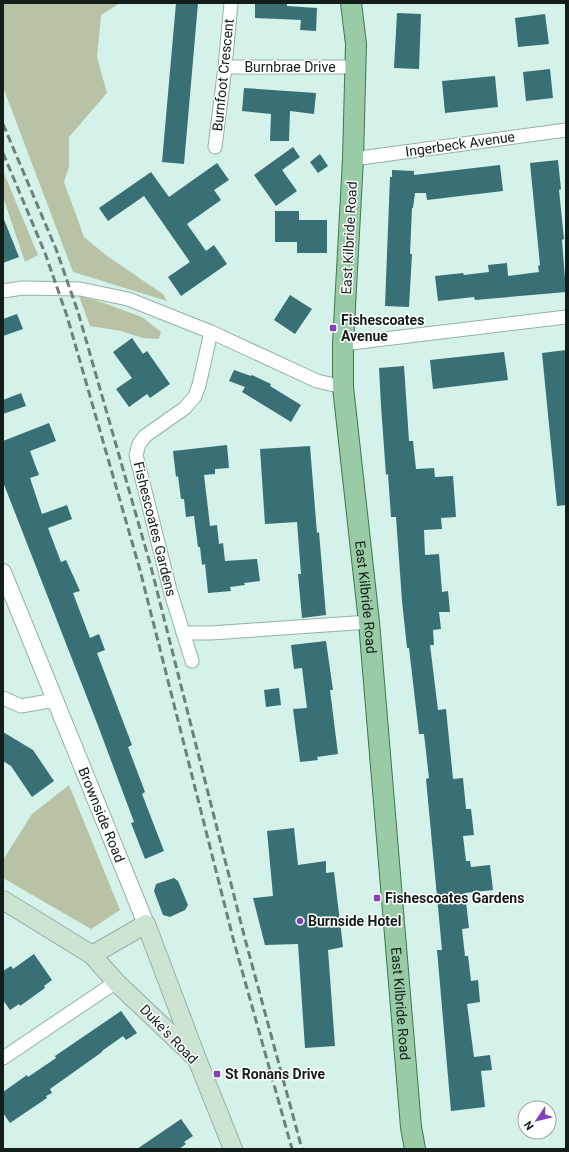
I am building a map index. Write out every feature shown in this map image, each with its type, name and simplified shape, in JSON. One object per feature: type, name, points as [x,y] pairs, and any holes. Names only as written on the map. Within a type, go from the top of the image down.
[{"type":"main road","name":"East Kilbride Road","points":[[351,3],[356,44]]},
{"type":"main road","name":"East Kilbride Road","points":[[364,3],[356,44],[353,158],[343,387],[369,622],[411,1127],[415,1149]]},
{"type":"main road","name":"Duke's Road","points":[[3,900],[92,954],[116,982],[197,1059],[230,1147]]},
{"type":"main road","points":[[92,954],[146,924]]},
{"type":"main road","name":"Brownside Road","points":[[146,924],[197,1059]]},
{"type":"street","name":"Burnfoot Crescent","points":[[215,147],[231,3]]},
{"type":"street","name":"Burnbrae Drive","points":[[225,67],[355,68]]},
{"type":"street","name":"Ingerbeck Avenue","points":[[353,158],[566,130]]},
{"type":"street","points":[[3,291],[22,288],[80,289],[128,299],[211,332],[317,381],[343,387]]},
{"type":"street","points":[[344,344],[566,317]]},
{"type":"street","name":"Fishescoates Gardens","points":[[192,661],[170,590],[136,455],[139,444],[145,436],[185,408],[195,396],[199,385],[211,332]]},
{"type":"street","name":"Brownside Road","points":[[3,572],[146,924]]},
{"type":"street","points":[[184,633],[211,633],[369,622]]},
{"type":"street","points":[[3,698],[21,706],[55,700]]},
{"type":"street","points":[[3,1058],[116,982]]},
{"type":"green space","points":[[3,3],[120,3],[101,15],[97,57],[107,93],[69,137],[69,167],[64,182],[84,237],[107,256],[163,294],[167,301],[73,272],[3,87]]},
{"type":"green space","points":[[3,171],[38,255],[25,262],[3,197]]},
{"type":"green space","points":[[79,296],[104,303],[142,317],[161,332],[159,339],[143,338],[121,331],[90,326]]},
{"type":"green space","points":[[69,785],[120,910],[91,929],[3,878],[3,860],[32,814]]},
{"type":"building","points":[[176,3],[198,3],[184,164],[162,162]]},
{"type":"building","points":[[255,3],[287,3],[287,6],[317,8],[316,31],[300,30],[301,20],[255,18]]},
{"type":"building","points":[[397,13],[421,14],[419,69],[394,68]]},
{"type":"building","points":[[545,14],[549,44],[518,47],[515,18]]},
{"type":"building","points":[[550,69],[553,98],[526,101],[523,72]]},
{"type":"building","points":[[495,76],[498,107],[445,113],[442,81]]},
{"type":"building","points":[[244,88],[316,93],[314,114],[290,111],[289,141],[270,141],[271,114],[242,111]]},
{"type":"building","points":[[293,147],[300,157],[282,170],[297,191],[276,206],[254,175]]},
{"type":"building","points":[[320,154],[328,166],[318,173],[310,162]]},
{"type":"building","points":[[558,160],[561,189],[559,190],[564,239],[562,240],[566,292],[475,300],[474,297],[438,301],[435,276],[489,272],[488,265],[507,263],[508,276],[539,272],[538,266],[540,265],[530,163]]},
{"type":"building","points":[[217,163],[229,180],[214,190],[221,200],[187,224],[206,251],[214,245],[227,264],[181,296],[168,277],[190,262],[144,196],[108,221],[99,208],[151,172],[169,197]]},
{"type":"building","points":[[500,165],[503,191],[427,200],[426,193],[415,193],[412,208],[410,254],[412,254],[409,307],[385,306],[390,177],[392,177],[392,170],[414,171],[414,175]]},
{"type":"building","points":[[275,211],[299,211],[299,220],[327,220],[327,253],[297,253],[297,242],[275,242]]},
{"type":"building","points":[[3,217],[19,257],[3,263]]},
{"type":"building","points":[[290,295],[312,309],[295,334],[274,320]]},
{"type":"building","points":[[17,314],[23,329],[3,336],[3,319]]},
{"type":"building","points":[[132,338],[143,354],[147,351],[170,384],[150,398],[147,394],[129,407],[116,389],[132,378],[113,352]]},
{"type":"building","points":[[566,350],[566,505],[557,506],[542,353]]},
{"type":"building","points":[[504,352],[508,380],[433,389],[430,360]]},
{"type":"building","points":[[404,366],[409,441],[413,441],[416,469],[434,468],[435,477],[453,476],[456,517],[441,518],[442,529],[424,530],[425,555],[439,554],[442,592],[448,591],[450,612],[439,612],[441,629],[433,630],[434,645],[430,645],[438,710],[446,709],[453,779],[463,778],[466,809],[471,809],[474,835],[463,836],[466,861],[470,861],[471,867],[490,865],[493,890],[465,893],[469,928],[462,929],[465,956],[468,956],[471,981],[478,980],[480,1002],[467,1004],[474,1057],[490,1055],[492,1070],[481,1071],[485,1107],[451,1111],[437,950],[442,950],[426,779],[429,778],[424,734],[419,734],[409,648],[407,648],[396,517],[391,517],[388,474],[386,475],[381,406],[379,368]]},
{"type":"building","points":[[234,370],[251,376],[252,375],[271,384],[270,386],[301,405],[291,422],[242,392],[245,387],[229,381]]},
{"type":"building","points":[[21,393],[26,406],[3,414],[3,400]]},
{"type":"building","points":[[49,423],[56,441],[30,451],[39,475],[30,478],[42,514],[67,505],[72,519],[48,528],[61,562],[66,560],[80,591],[73,593],[90,638],[99,634],[105,650],[97,653],[132,745],[128,747],[145,792],[142,794],[164,851],[145,859],[131,823],[134,822],[97,723],[3,482],[3,441]]},
{"type":"building","points":[[227,445],[229,468],[215,469],[215,474],[204,475],[210,526],[217,525],[219,544],[223,543],[225,561],[257,559],[260,581],[230,587],[231,591],[208,593],[205,564],[202,565],[194,516],[186,517],[184,499],[181,499],[178,476],[176,477],[173,451]]},
{"type":"building","points":[[310,446],[317,533],[319,532],[326,615],[302,618],[298,574],[301,574],[297,522],[265,524],[260,449]]},
{"type":"building","points":[[326,641],[333,690],[330,690],[338,754],[317,757],[318,760],[300,762],[293,709],[307,708],[302,668],[294,669],[291,645]]},
{"type":"building","points":[[279,688],[281,705],[266,707],[264,690]]},
{"type":"building","points":[[3,732],[33,750],[54,781],[32,797],[11,766],[3,761]]},
{"type":"building","name":"Burnside Hotel","points":[[294,828],[298,865],[326,861],[326,873],[334,872],[343,947],[328,950],[335,1046],[305,1048],[298,944],[265,945],[253,898],[273,896],[267,831]]},
{"type":"building","points":[[174,878],[178,881],[188,905],[185,910],[170,917],[163,915],[154,891],[156,884]]},
{"type":"building","points":[[34,954],[52,980],[44,986],[45,988],[20,1006],[19,1004],[10,1010],[3,1000],[3,971],[11,966],[13,969]]},
{"type":"building","points":[[121,1011],[137,1033],[126,1040],[123,1036],[50,1089],[52,1093],[46,1096],[47,1098],[10,1123],[3,1113],[3,1092],[27,1075],[28,1077],[56,1058],[55,1056]]},
{"type":"building","points":[[181,1119],[193,1136],[184,1142],[186,1144],[179,1149],[137,1149]]},
{"type":"railway","points":[[3,124],[56,249],[78,312],[151,567],[245,939],[302,1149]]},
{"type":"railway","points":[[3,153],[45,253],[67,316],[140,570],[234,942],[292,1149]]},
{"type":"place","name":"Fishescoates Avenue","points":[[333,328]]},
{"type":"place","name":"Fishescoates Gardens","points":[[377,898]]},
{"type":"place","name":"Burnside Hotel","points":[[300,921]]},
{"type":"place","name":"St Ronans Drive","points":[[217,1074]]}]
